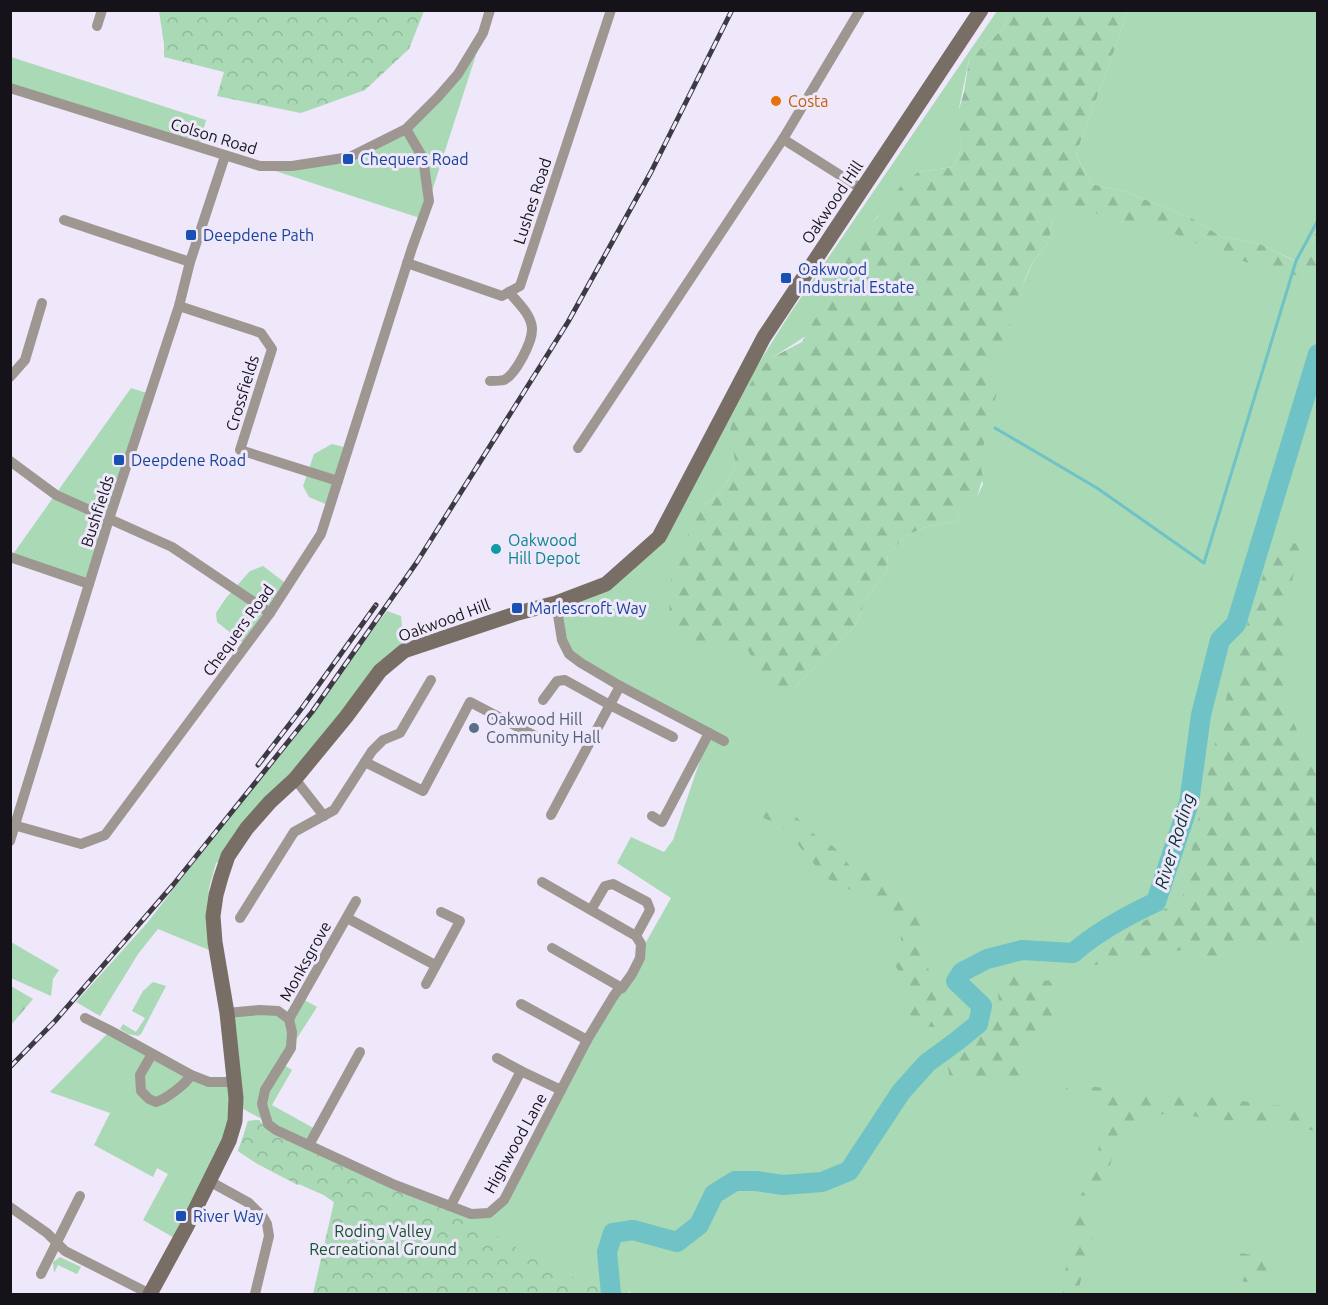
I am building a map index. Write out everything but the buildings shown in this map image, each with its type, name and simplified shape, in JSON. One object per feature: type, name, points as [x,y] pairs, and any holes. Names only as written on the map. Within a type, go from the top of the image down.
[{"type":"street","points":[[97,26],[102,10]]},
{"type":"street","name":"Colson Road","points":[[10,88],[260,166],[292,166],[350,157],[406,129],[438,97],[458,74],[483,33],[490,10]]},
{"type":"street","name":"Lushes Road","points":[[509,292],[520,286],[611,10]]},
{"type":"street","points":[[578,448],[783,139],[860,10]]},
{"type":"street","name":"Oakwood Hill","points":[[150,1294],[229,1141],[235,1121],[236,1098],[227,1013],[213,916],[220,876],[228,856],[247,828],[295,779],[346,717],[380,670],[404,651],[518,613],[556,603],[606,584],[659,537],[764,337],[981,10]]},
{"type":"street","name":"Chequers Road","points":[[13,825],[81,844],[105,835],[270,613],[321,534],[429,201],[423,158],[406,129]]},
{"type":"street","points":[[783,139],[862,189]]},
{"type":"street","name":"Bushfields","points":[[10,841],[13,825],[109,519],[225,156]]},
{"type":"street","points":[[64,220],[190,262]]},
{"type":"street","points":[[407,263],[502,297],[509,292],[527,315],[532,328],[520,364],[503,380],[490,381]]},
{"type":"street","points":[[10,377],[25,360],[42,303]]},
{"type":"street","name":"Crossfields","points":[[178,306],[261,333],[272,349],[240,450],[338,481]]},
{"type":"street","points":[[10,461],[56,495],[172,547],[270,613]]},
{"type":"street","points":[[10,557],[90,584]]},
{"type":"street","points":[[556,603],[562,640],[569,654],[620,686],[724,741]]},
{"type":"street","points":[[240,918],[294,832],[334,810],[372,750],[383,740],[400,733],[431,680]]},
{"type":"street","points":[[543,700],[557,681],[565,680],[674,737]]},
{"type":"street","points":[[551,815],[620,686]]},
{"type":"street","points":[[365,762],[423,791],[470,702],[542,739]]},
{"type":"street","points":[[652,816],[667,825],[709,733]]},
{"type":"street","points":[[295,779],[324,816]]},
{"type":"street","points":[[542,882],[636,936]]},
{"type":"street","name":"Highwood Lane","points":[[290,1019],[291,1048],[265,1090],[262,1104],[268,1124],[276,1130],[395,1185],[471,1214],[489,1213],[504,1200],[587,1040],[613,997],[632,974],[640,958],[641,944],[636,936],[650,910],[647,902],[613,884],[605,886],[591,910]]},
{"type":"street","name":"Monksgrove","points":[[290,1019],[356,901]]},
{"type":"street","points":[[426,984],[460,921],[441,912]]},
{"type":"street","name":"Monksgrove","points":[[347,918],[435,965]]},
{"type":"street","points":[[552,948],[622,988]]},
{"type":"street","points":[[521,1004],[587,1040]]},
{"type":"street","points":[[227,1013],[278,1011],[290,1019]]},
{"type":"street","points":[[85,1018],[191,1075],[209,1082],[226,1082],[234,1079]]},
{"type":"street","points":[[309,1145],[360,1052]]},
{"type":"street","points":[[152,1054],[140,1075],[141,1091],[149,1099],[156,1102],[162,1101],[185,1083],[191,1075]]},
{"type":"street","points":[[497,1058],[561,1090]]},
{"type":"street","points":[[451,1205],[521,1071]]},
{"type":"street","points":[[209,1181],[249,1203],[267,1224],[269,1236],[255,1294]]},
{"type":"street","points":[[41,1274],[80,1197]]},
{"type":"street","points":[[10,1208],[47,1233],[65,1251],[150,1294]]},
{"type":"green space","points":[[159,10],[424,11],[409,49],[365,90],[301,113],[217,96],[224,72],[164,57]]},
{"type":"green space","points":[[1008,10],[1127,11],[1076,154],[1091,184],[1123,191],[1190,217],[1220,236],[1260,244],[1295,261],[1312,243],[1317,227],[1318,260],[1316,266],[1299,276],[1254,265],[1178,235],[1088,211],[1064,210],[1052,220],[1049,242],[1034,260],[1027,274],[1009,319],[1012,338],[991,363],[997,392],[985,437],[980,464],[983,477],[977,497],[963,505],[957,521],[926,527],[907,535],[888,554],[886,573],[867,596],[856,625],[795,687],[771,694],[743,641],[680,640],[671,630],[668,590],[675,567],[686,538],[703,507],[721,491],[736,466],[730,431],[737,406],[760,368],[773,357],[802,342],[815,319],[833,295],[837,263],[853,240],[877,218],[900,187],[918,172],[953,167],[961,150],[958,113],[969,59],[1004,28]]},
{"type":"green space","points":[[997,11],[1008,11],[1004,28],[969,59],[959,108],[961,150],[953,167],[918,172],[842,256],[833,295],[806,336],[773,357],[736,466],[721,491],[703,507],[743,641],[795,687],[856,625],[867,596],[886,573],[888,554],[907,535],[926,527],[957,521],[963,504],[977,497],[983,484],[977,463],[989,359],[1034,260],[1049,242],[1052,220],[1064,209],[1098,208],[1179,235],[1316,266],[1317,260],[1317,1294],[631,1294],[629,1291],[629,1294],[569,1294],[334,1202],[256,1163],[238,1151],[248,1121],[259,1120],[263,1125],[464,1216],[494,1211],[671,898],[617,863],[631,837],[664,852],[673,840],[709,734],[569,654],[556,603],[606,584],[659,537],[713,436],[789,315]]},
{"type":"green space","points":[[1127,11],[1317,11],[1317,227],[1312,243],[1296,261],[1260,244],[1220,236],[1190,217],[1123,191],[1091,184],[1076,154]]},
{"type":"green space","points":[[483,33],[423,219],[260,166],[350,157],[406,129],[438,97]]},
{"type":"green space","points":[[11,57],[206,120],[199,148],[11,88]]},
{"type":"green space","points":[[131,388],[150,394],[89,584],[11,557]]},
{"type":"green space","points":[[332,444],[348,448],[330,506],[309,497],[303,486],[314,454]]},
{"type":"green space","points":[[1275,541],[1300,544],[1289,595],[1286,647],[1287,707],[1309,759],[1317,769],[1317,946],[1258,940],[1221,959],[1181,950],[1073,969],[1134,927],[1182,899],[1227,695],[1246,627]]},
{"type":"green space","points":[[263,566],[288,585],[246,645],[217,622],[216,613],[250,571]]},
{"type":"green space","points":[[387,611],[401,616],[404,651],[228,856],[216,863],[209,888],[206,914],[209,950],[158,929],[138,954],[100,1016],[76,1002],[148,922]]},
{"type":"green space","points":[[767,802],[790,811],[818,838],[834,847],[854,871],[877,874],[916,906],[927,930],[923,952],[932,980],[957,1008],[959,1027],[921,1026],[909,1014],[912,994],[895,965],[901,947],[901,926],[872,898],[826,878],[784,828],[762,817]]},
{"type":"green space","points":[[11,942],[59,970],[53,979],[51,996],[11,978]]},
{"type":"green space","points":[[990,971],[1039,981],[1056,980],[1057,1004],[1050,1025],[1022,1055],[1029,1077],[951,1083],[947,1063],[1000,1016],[997,980],[987,986]]},
{"type":"green space","points":[[153,982],[166,986],[141,1034],[138,1036],[128,1034],[120,1029],[123,1024],[136,1032],[145,1018],[132,1011],[143,991]]},
{"type":"green space","points":[[11,986],[33,999],[11,1025]]},
{"type":"green space","points":[[301,998],[317,1007],[281,1063],[292,1070],[272,1105],[317,1130],[309,1145],[236,1105],[227,1013],[260,1010],[289,1019]]},
{"type":"green space","points":[[109,1032],[149,1054],[138,1074],[149,1101],[189,1081],[233,1082],[234,1121],[178,1240],[143,1220],[168,1174],[157,1168],[153,1177],[94,1145],[110,1113],[50,1092]]},
{"type":"green space","points":[[152,1054],[191,1075],[156,1102],[140,1083]]},
{"type":"green space","points":[[1072,1082],[1141,1093],[1172,1091],[1293,1107],[1317,1114],[1317,1131],[1257,1121],[1217,1120],[1180,1114],[1163,1114],[1144,1118],[1120,1127],[1110,1166],[1090,1211],[1093,1237],[1079,1294],[1062,1294],[1065,1271],[1074,1247],[1072,1224],[1081,1215],[1081,1195],[1095,1169],[1106,1105],[1066,1089]]},
{"type":"green space","name":"Roding Valley Recreational Ground","points":[[259,1120],[263,1125],[464,1216],[522,1251],[568,1275],[607,1291],[607,1294],[313,1294],[334,1202],[256,1163],[238,1151],[248,1121]]},
{"type":"green space","points":[[1241,1253],[1262,1257],[1269,1271],[1258,1281],[1244,1282],[1234,1270],[1234,1260]]},
{"type":"green space","points":[[60,1257],[81,1267],[77,1274],[58,1265],[54,1273],[53,1262]]},
{"type":"waterway","points":[[995,428],[1097,488],[1204,563],[1296,261],[1318,220]]},
{"type":"waterway","name":"River Roding","points":[[611,1294],[607,1252],[613,1233],[633,1230],[677,1242],[699,1225],[714,1194],[735,1181],[783,1185],[822,1182],[849,1171],[901,1092],[927,1063],[978,1024],[982,1006],[956,981],[962,972],[987,959],[1022,950],[1073,953],[1113,924],[1156,902],[1189,803],[1201,715],[1220,640],[1236,624],[1318,354]]},
{"type":"railway","points":[[10,1067],[55,1021],[173,885],[312,712],[417,562],[568,322],[651,172],[732,10]]},
{"type":"railway","points":[[258,765],[376,605]]},
{"type":"place","name":"Costa","points":[[776,101]]},
{"type":"place","name":"Chequers Road","points":[[348,159]]},
{"type":"place","name":"Deepdene Path","points":[[191,235]]},
{"type":"place","name":"Oakwood Industrial Estate","points":[[786,278]]},
{"type":"place","name":"Deepdene Road","points":[[119,460]]},
{"type":"place","name":"Oakwood Hill Depot","points":[[496,549]]},
{"type":"place","name":"Marlescroft Way","points":[[517,608]]},
{"type":"place","name":"Oakwood Hill Community Hall","points":[[474,728]]},
{"type":"place","name":"River Way","points":[[181,1216]]}]
